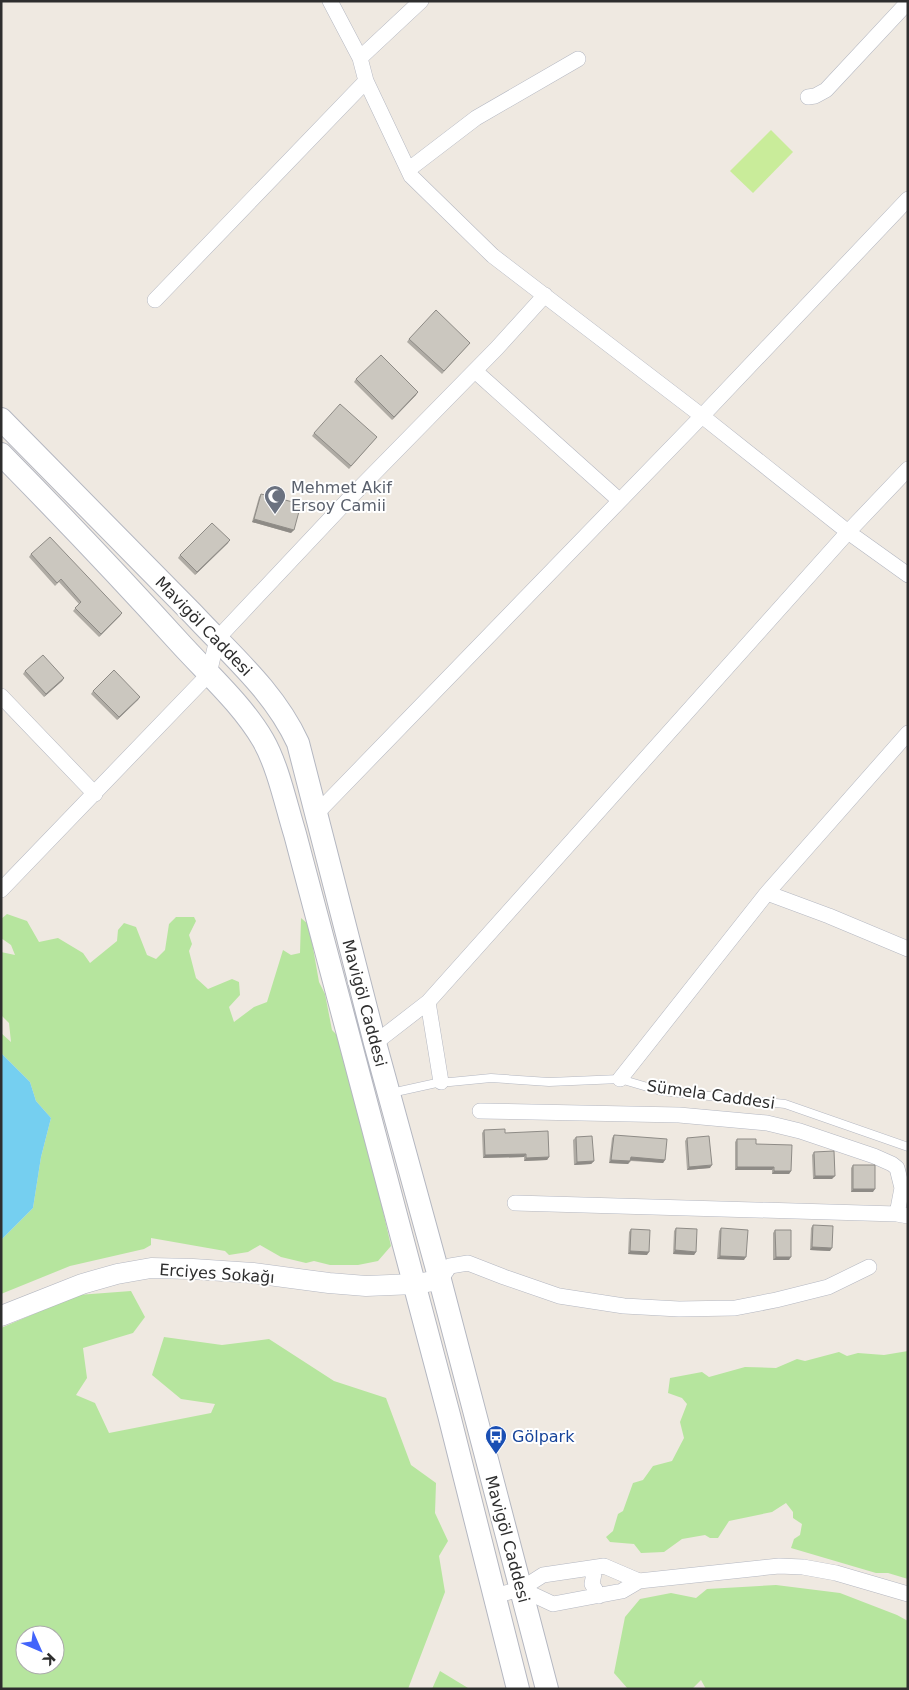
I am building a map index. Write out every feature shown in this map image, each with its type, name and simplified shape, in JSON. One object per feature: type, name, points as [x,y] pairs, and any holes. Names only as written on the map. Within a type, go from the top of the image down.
[{"type":"main road","name":"Mavigöl Caddesi","points":[[1,419],[237,659],[267,692],[288,722],[298,743],[375,1043],[440,1280],[547,1689]]},
{"type":"main road","name":"Mavigöl Caddesi","points":[[1,454],[91,546],[254,724],[274,764],[295,834],[415,1284],[518,1689]]},
{"type":"street","points":[[330,1],[360,58],[366,81],[411,176],[493,256],[702,416],[848,532],[908,575]]},
{"type":"street","points":[[360,58],[421,1]]},
{"type":"street","points":[[808,97],[815,96],[826,90],[908,2]]},
{"type":"street","points":[[408,170],[476,118],[578,59]]},
{"type":"street","points":[[155,300],[366,81]]},
{"type":"street","points":[[317,813],[702,416],[908,199]]},
{"type":"street","points":[[1,890],[209,674],[217,639],[545,296]]},
{"type":"street","points":[[475,371],[619,500]]},
{"type":"street","points":[[375,1043],[428,1002],[848,532],[908,469]]},
{"type":"street","points":[[1,696],[95,794]]},
{"type":"street","points":[[620,1080],[767,893],[908,733]]},
{"type":"street","points":[[767,893],[829,916],[908,949]]},
{"type":"street","points":[[428,1002],[442,1082]]},
{"type":"street","points":[[480,1111],[679,1114],[767,1123],[800,1131],[892,1164],[897,1168],[902,1188],[902,1215],[515,1203]]},
{"type":"street","points":[[440,1280],[450,1266],[468,1263],[559,1296],[624,1306],[680,1309],[735,1308],[828,1287],[869,1267]]},
{"type":"street","name":"Erciyes Sokağı","points":[[1,1316],[82,1284],[117,1274],[151,1268],[253,1273],[366,1286],[415,1284],[440,1280]]},
{"type":"street","points":[[494,1596],[521,1589],[543,1575],[604,1566],[639,1581]]},
{"type":"street","points":[[521,1589],[552,1604],[622,1591],[639,1581],[779,1566],[803,1567],[836,1573],[908,1594]]},
{"type":"street","points":[[595,1568],[592,1584],[600,1596]]},
{"type":"lane","name":"Sümela Caddesi","points":[[389,1094],[442,1082],[491,1078],[549,1082],[620,1080],[662,1091],[785,1104],[908,1147]]},
{"type":"green space","points":[[771,130],[793,152],[753,193],[730,171]]},
{"type":"green space","points":[[7,914],[27,921],[39,942],[58,938],[83,953],[90,963],[117,941],[118,930],[124,923],[136,927],[147,955],[156,959],[165,950],[169,924],[176,917],[194,917],[196,921],[189,935],[192,944],[189,951],[196,978],[208,989],[232,979],[239,982],[240,995],[229,1007],[234,1022],[254,1007],[267,1002],[283,950],[291,955],[300,953],[301,918],[309,925],[319,982],[325,994],[332,1030],[338,1036],[385,1196],[383,1211],[391,1246],[378,1261],[358,1265],[330,1265],[314,1261],[306,1263],[281,1257],[260,1245],[248,1252],[229,1255],[225,1251],[151,1238],[151,1245],[144,1249],[70,1266],[1,1294],[1,1240],[33,1208],[41,1157],[51,1118],[36,1101],[30,1082],[1,1053],[1,1033],[11,1042],[9,1023],[1,1015],[1,952],[15,955],[11,945],[1,938],[1,919]]},
{"type":"green space","points":[[131,1291],[145,1317],[133,1333],[83,1348],[87,1378],[76,1395],[95,1403],[109,1433],[211,1413],[215,1404],[181,1399],[152,1375],[164,1337],[222,1345],[269,1339],[334,1381],[386,1398],[411,1465],[436,1483],[435,1513],[448,1541],[439,1556],[445,1592],[408,1689],[1,1689],[1,1328],[78,1295]]},
{"type":"green space","points":[[908,1351],[908,1579],[888,1573],[876,1573],[791,1548],[794,1539],[800,1535],[802,1524],[793,1518],[793,1512],[786,1503],[772,1512],[729,1521],[718,1538],[710,1538],[705,1535],[682,1539],[664,1552],[641,1553],[634,1544],[610,1542],[606,1537],[613,1531],[618,1514],[623,1511],[633,1483],[643,1480],[653,1466],[672,1461],[684,1438],[680,1422],[687,1404],[682,1398],[668,1393],[670,1378],[702,1372],[709,1377],[745,1367],[776,1368],[797,1359],[805,1361],[839,1352],[847,1356],[858,1353],[884,1355]]},
{"type":"green space","points":[[776,1585],[840,1593],[908,1621],[908,1689],[706,1689],[701,1680],[692,1689],[628,1689],[614,1673],[625,1617],[640,1599],[671,1593],[696,1598],[707,1589]]},
{"type":"green space","points":[[440,1671],[468,1688],[468,1689],[432,1689]]},
{"type":"water","points":[[1,1053],[30,1082],[36,1101],[51,1118],[41,1157],[33,1208],[1,1240]]},
{"type":"building","points":[[436,310],[470,343],[444,371],[409,339]]},
{"type":"building","points":[[381,355],[418,392],[394,417],[356,379]]},
{"type":"building","points":[[340,404],[377,437],[351,466],[314,433]]},
{"type":"building","name":"Mehmet Akif Ersoy Camii","points":[[261,494],[301,504],[294,530],[254,519]]},
{"type":"building","points":[[212,523],[230,540],[197,572],[180,555]]},
{"type":"building","points":[[50,537],[122,613],[101,634],[75,608],[81,602],[61,579],[57,583],[31,554]]},
{"type":"building","points":[[43,655],[64,678],[46,694],[25,671]]},
{"type":"building","points":[[114,670],[140,697],[119,717],[93,691]]},
{"type":"building","points":[[505,1129],[505,1133],[548,1131],[549,1157],[526,1158],[526,1154],[485,1155],[484,1130]]},
{"type":"building","points":[[614,1135],[667,1139],[665,1160],[631,1157],[630,1161],[611,1160]]},
{"type":"building","points":[[592,1136],[594,1161],[577,1162],[576,1137]]},
{"type":"building","points":[[709,1136],[712,1165],[689,1167],[687,1138]]},
{"type":"building","points":[[737,1139],[756,1139],[756,1144],[792,1145],[791,1171],[774,1171],[774,1167],[737,1167]]},
{"type":"building","points":[[834,1151],[835,1176],[815,1176],[814,1152]]},
{"type":"building","points":[[853,1165],[875,1165],[875,1189],[853,1189]]},
{"type":"building","points":[[813,1225],[833,1226],[832,1248],[812,1247]]},
{"type":"building","points":[[676,1228],[697,1229],[696,1252],[675,1250]]},
{"type":"building","points":[[721,1228],[748,1230],[746,1257],[720,1256]]},
{"type":"building","points":[[631,1229],[650,1230],[649,1252],[630,1251]]},
{"type":"building","points":[[775,1230],[791,1230],[791,1257],[776,1257]]},
{"type":"place","name":"Mehmet Akif Ersoy Camii","points":[[275,515]]},
{"type":"place","name":"Gölpark","points":[[496,1455]]}]
